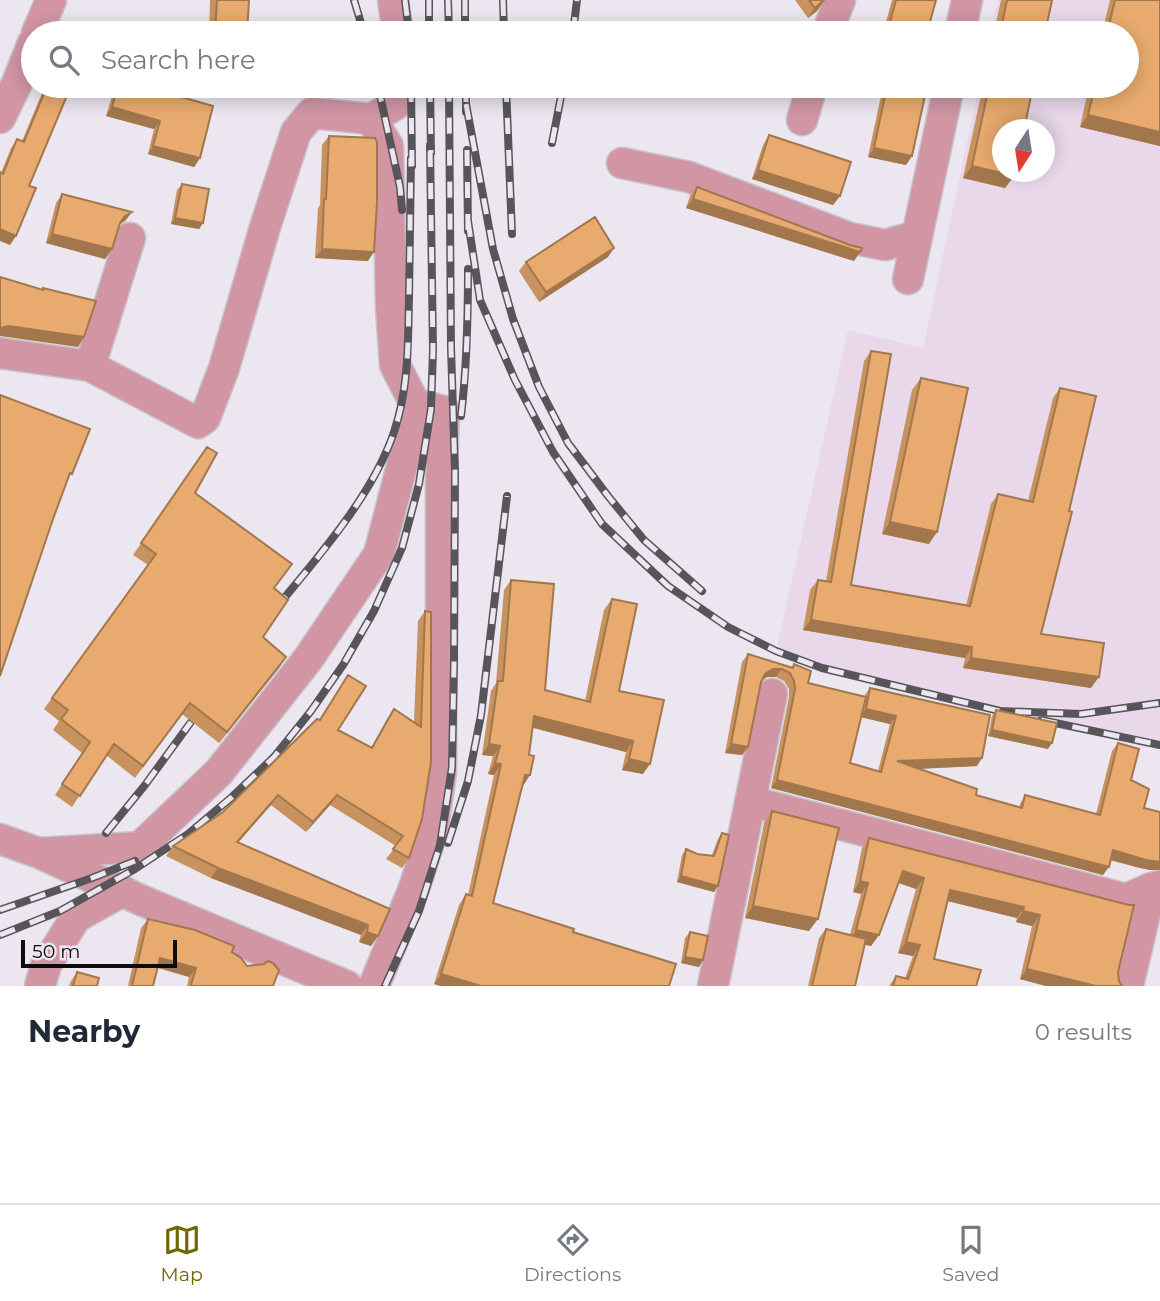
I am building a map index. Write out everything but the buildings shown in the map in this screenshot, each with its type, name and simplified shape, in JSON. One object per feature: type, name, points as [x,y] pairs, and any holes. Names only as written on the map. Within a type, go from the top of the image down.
[{"type":"street","points":[[42,21],[51,0]]},
{"type":"street","points":[[394,0],[397,21]]},
{"type":"street","points":[[832,21],[840,0]]},
{"type":"street","points":[[963,21],[967,0]]},
{"type":"street","points":[[0,118],[9,81],[21,62]]},
{"type":"street","points":[[0,353],[90,366],[198,423],[205,418],[224,368],[296,132],[312,113],[371,119],[395,105],[395,98]]},
{"type":"street","points":[[802,120],[808,98]]},
{"type":"street","points":[[908,279],[946,98]]},
{"type":"street","points":[[40,853],[140,848],[219,772],[308,659],[379,554],[410,435],[415,404],[395,365],[391,307],[388,146],[371,119]]},
{"type":"street","points":[[622,163],[689,177],[850,238],[885,245],[917,236]]},
{"type":"street","points":[[90,366],[130,238]]},
{"type":"street","points":[[373,986],[414,888],[432,833],[441,774],[441,486],[444,411],[415,404]]},
{"type":"street","points":[[713,986],[772,694]]},
{"type":"street","points":[[750,801],[1126,899],[1156,887]]},
{"type":"street","points":[[0,839],[40,853],[347,986]]},
{"type":"street","points":[[1128,986],[1156,887]]},
{"type":"street","points":[[40,986],[46,965],[76,917],[123,891]]},
{"type":"shaded area","points":[[998,0],[1160,0],[1160,746],[822,669],[776,651],[848,330],[923,348],[976,98],[1139,98],[1139,21],[994,21]]},
{"type":"railway","points":[[354,0],[360,21]]},
{"type":"railway","points":[[405,0],[408,21]]},
{"type":"railway","points":[[429,0],[429,21]]},
{"type":"railway","points":[[448,0],[449,21]]},
{"type":"railway","points":[[465,0],[465,21]]},
{"type":"railway","points":[[503,0],[504,21]]},
{"type":"railway","points":[[574,21],[577,0]]},
{"type":"railway","points":[[381,98],[400,187],[402,210]]},
{"type":"railway","points":[[411,98],[412,166]]},
{"type":"railway","points":[[430,98],[431,153]]},
{"type":"railway","points":[[385,986],[419,911],[440,845],[452,767],[455,472],[449,98]]},
{"type":"railway","points":[[466,98],[466,112]]},
{"type":"railway","points":[[506,98],[512,234]]},
{"type":"railway","points":[[552,143],[561,98]]},
{"type":"railway","points":[[466,104],[493,249],[513,319],[539,387],[568,443],[608,496],[644,540],[702,591]]},
{"type":"railway","points":[[0,935],[60,911],[135,869],[188,834],[232,797],[274,757],[311,711],[343,665],[374,611],[402,548],[419,484],[431,409],[433,350],[430,145]]},
{"type":"railway","points":[[467,150],[468,231]]},
{"type":"railway","points":[[276,608],[359,502],[385,456],[394,432],[403,398],[407,365],[411,158]]},
{"type":"railway","points":[[468,221],[480,300],[515,380],[553,452],[602,524],[668,586],[728,627],[776,651],[822,668],[1000,711],[1081,714],[1160,703]]},
{"type":"railway","points":[[461,416],[467,343],[468,269]]},
{"type":"railway","points":[[448,843],[468,781],[481,715],[507,496]]},
{"type":"railway","points":[[1041,720],[1160,745]]},
{"type":"railway","points":[[106,833],[191,722]]},
{"type":"railway","points":[[0,910],[135,861]]}]
